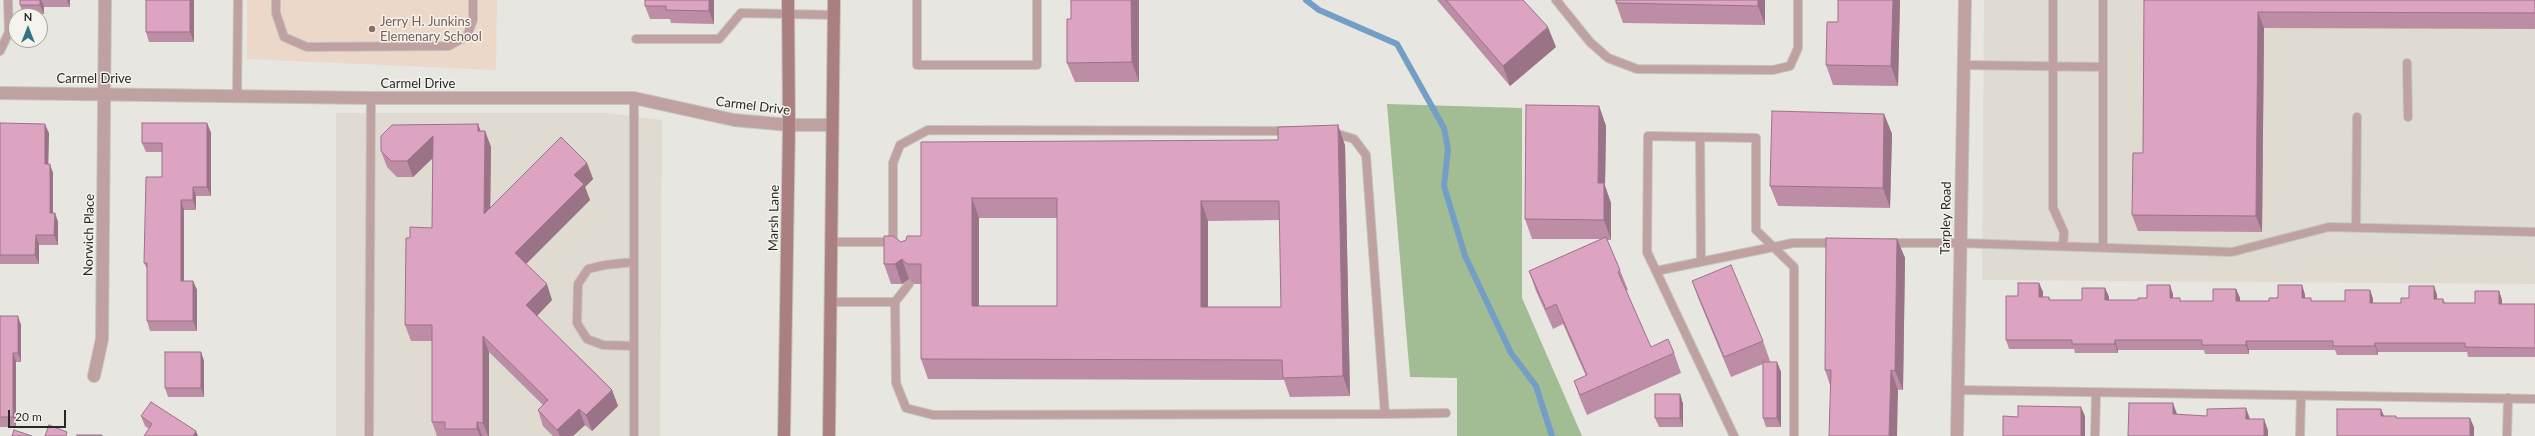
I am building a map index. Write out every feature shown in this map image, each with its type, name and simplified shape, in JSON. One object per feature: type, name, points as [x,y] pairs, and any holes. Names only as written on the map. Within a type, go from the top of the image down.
[{"type":"main road","name":"Marsh Lane","points":[[784,436],[789,125],[788,0]]},
{"type":"main road","points":[[829,436],[834,0]]},
{"type":"street","name":"Norwich Place","points":[[94,376],[102,339],[106,0]]},
{"type":"street","name":"Tarpley Road","points":[[1957,436],[1959,243],[1966,0]]},
{"type":"street","name":"Carmel Drive","points":[[0,93],[105,93],[371,98],[634,98],[734,120],[789,125],[832,125]]},
{"type":"lane","points":[[0,51],[9,32],[8,0]]},
{"type":"lane","points":[[237,96],[238,0]]},
{"type":"lane","points":[[276,0],[276,13],[284,37],[307,48],[449,46],[466,36],[473,20],[473,0]]},
{"type":"lane","points":[[917,0],[917,65],[1037,65],[1037,0]]},
{"type":"lane","points":[[1556,0],[1590,42],[1608,58],[1637,69],[1773,70],[1790,66],[1798,48],[1798,0]]},
{"type":"lane","points":[[2053,0],[2052,66],[2054,208],[2064,232],[2063,246]]},
{"type":"lane","points":[[2103,0],[2103,247]]},
{"type":"lane","points":[[636,39],[719,39],[741,14],[834,15]]},
{"type":"lane","points":[[2407,63],[2408,117]]},
{"type":"lane","points":[[1964,65],[2103,67]]},
{"type":"lane","points":[[369,436],[371,98]]},
{"type":"lane","points":[[634,98],[634,436]]},
{"type":"lane","points":[[2356,228],[2357,117]]},
{"type":"lane","points":[[893,242],[893,163],[900,144],[928,130],[1297,131]]},
{"type":"lane","points":[[1320,131],[1328,131],[1354,139],[1366,155],[1385,414]]},
{"type":"lane","points":[[1734,436],[1647,252],[1648,136],[1756,138],[1756,230],[1794,267],[1794,436]]},
{"type":"lane","points":[[1700,137],[1701,262]]},
{"type":"lane","points":[[1879,243],[1959,243],[2232,252],[2329,227],[2535,232]]},
{"type":"lane","points":[[831,242],[893,242],[904,251]]},
{"type":"lane","points":[[1656,271],[1749,254],[1773,247],[1792,244],[1848,243]]},
{"type":"lane","points":[[634,262],[605,264],[588,269],[578,284],[577,323],[587,339],[603,345],[634,346]]},
{"type":"lane","points":[[909,284],[895,302],[896,383],[906,408],[932,415],[1446,413]]},
{"type":"lane","points":[[830,302],[895,302]]},
{"type":"lane","points":[[1958,390],[2535,399]]},
{"type":"lane","points":[[2095,436],[2096,393]]},
{"type":"lane","points":[[2300,396],[2300,436]]},
{"type":"lane","points":[[2507,436],[2508,398]]},
{"type":"shaded area","name":"Jerry H. Junkins Elemenary School","points":[[247,0],[497,0],[496,70],[247,59]]},
{"type":"shaded area","points":[[1984,0],[2535,0],[2535,284],[1982,280]]},
{"type":"shaded area","points":[[336,113],[607,113],[662,120],[660,436],[336,436]]},
{"type":"green space","points":[[1387,104],[1522,108],[1522,298],[1582,436],[1457,436],[1457,378],[1410,377]]},
{"type":"building","points":[[20,0],[40,0],[40,5],[20,5]]},
{"type":"building","points":[[146,0],[190,0],[190,32],[146,32]]},
{"type":"building","points":[[645,0],[709,0],[709,11],[666,10],[666,6],[645,6]]},
{"type":"building","points":[[1071,0],[1131,0],[1132,62],[1067,63],[1067,19],[1071,19]]},
{"type":"building","points":[[1446,0],[1523,0],[1548,27],[1503,66]]},
{"type":"building","points":[[1616,0],[1758,0],[1758,6],[1616,3]]},
{"type":"building","points":[[1838,0],[1893,0],[1891,66],[1826,65],[1827,22],[1838,22]]},
{"type":"building","points":[[2144,0],[2535,0],[2535,13],[2258,12],[2256,216],[2132,215],[2133,153],[2143,153]]},
{"type":"building","points":[[1526,105],[1599,106],[1598,183],[1604,183],[1604,220],[1525,219]]},
{"type":"building","points":[[1772,111],[1884,114],[1883,188],[1770,186]]},
{"type":"building","points":[[0,123],[45,124],[45,164],[50,164],[50,213],[55,213],[54,235],[36,235],[35,255],[0,255]]},
{"type":"building","points":[[142,123],[207,123],[207,187],[193,187],[193,200],[181,200],[181,281],[193,281],[193,321],[147,321],[147,263],[144,263],[146,177],[162,177],[162,143],[142,143]]},
{"type":"building","points":[[478,124],[478,131],[485,131],[484,214],[561,137],[587,163],[574,175],[584,184],[515,253],[547,284],[526,305],[612,390],[586,415],[579,409],[557,430],[538,410],[548,400],[483,336],[483,423],[477,422],[477,429],[445,429],[445,422],[432,422],[432,325],[405,325],[406,238],[410,238],[410,227],[432,228],[433,136],[407,161],[391,161],[381,151],[381,136],[392,125]]},
{"type":"building","points":[[1338,125],[1343,376],[1283,378],[1282,360],[921,359],[921,264],[907,264],[902,259],[895,264],[884,264],[884,236],[893,236],[901,242],[906,240],[907,236],[921,236],[921,142],[1278,140],[1278,127]],"holes":[[[972,198],[1057,198],[1057,306],[972,306]],[[1201,201],[1279,201],[1281,307],[1201,307]]]},
{"type":"building","points":[[1606,237],[1620,270],[1618,272],[1651,347],[1668,339],[1674,353],[1580,395],[1574,381],[1587,375],[1556,304],[1546,309],[1529,271]]},
{"type":"building","points":[[1826,238],[1897,239],[1895,371],[1891,370],[1889,436],[1829,436],[1831,370],[1825,370]]},
{"type":"building","points":[[1731,265],[1763,341],[1724,357],[1692,281]]},
{"type":"building","points":[[2018,283],[2039,283],[2039,297],[2049,297],[2049,300],[2082,300],[2082,288],[2105,288],[2105,300],[2138,300],[2138,298],[2147,298],[2147,285],[2170,285],[2170,298],[2180,298],[2180,301],[2213,301],[2213,289],[2236,289],[2236,301],[2269,301],[2269,298],[2278,298],[2278,285],[2302,285],[2302,298],[2311,298],[2311,301],[2345,301],[2345,290],[2370,290],[2370,303],[2401,303],[2401,298],[2409,298],[2409,286],[2434,286],[2434,299],[2443,299],[2443,303],[2475,303],[2475,291],[2499,291],[2499,304],[2535,304],[2535,348],[2465,347],[2465,343],[2375,343],[2375,346],[2333,346],[2333,341],[2246,341],[2246,345],[2202,345],[2202,340],[2115,340],[2115,344],[2072,344],[2072,340],[2006,340],[2006,296],[2018,296]]},
{"type":"building","points":[[0,316],[18,316],[18,353],[13,353],[13,417],[0,417]]},
{"type":"building","points":[[165,352],[201,352],[201,388],[165,388]]},
{"type":"building","points":[[1763,362],[1777,362],[1777,418],[1763,418]]},
{"type":"building","points":[[1655,394],[1680,394],[1680,418],[1655,418]]},
{"type":"building","points":[[151,402],[196,431],[193,436],[144,436],[152,424],[141,416]]},
{"type":"building","points":[[2129,403],[2173,403],[2173,414],[2207,416],[2207,409],[2246,408],[2246,419],[2264,419],[2264,436],[2128,436]]},
{"type":"building","points":[[2018,406],[2081,407],[2081,436],[2003,436],[2003,416],[2018,417]]},
{"type":"building","points":[[2337,409],[2381,409],[2381,416],[2396,416],[2396,418],[2470,418],[2470,436],[2337,436]]},
{"type":"building","points":[[49,425],[67,432],[66,436],[45,436]]},
{"type":"building","points":[[14,430],[32,436],[12,436]]},
{"type":"building","points":[[102,435],[102,436],[77,436]]},
{"type":"waterway","points":[[1306,0],[1319,10],[1397,44],[1444,128],[1448,149],[1444,186],[1465,256],[1511,353],[1536,386],[1552,436]]},
{"type":"place","name":"Jerry H. Junkins Elemenary School","points":[[372,29]]}]
